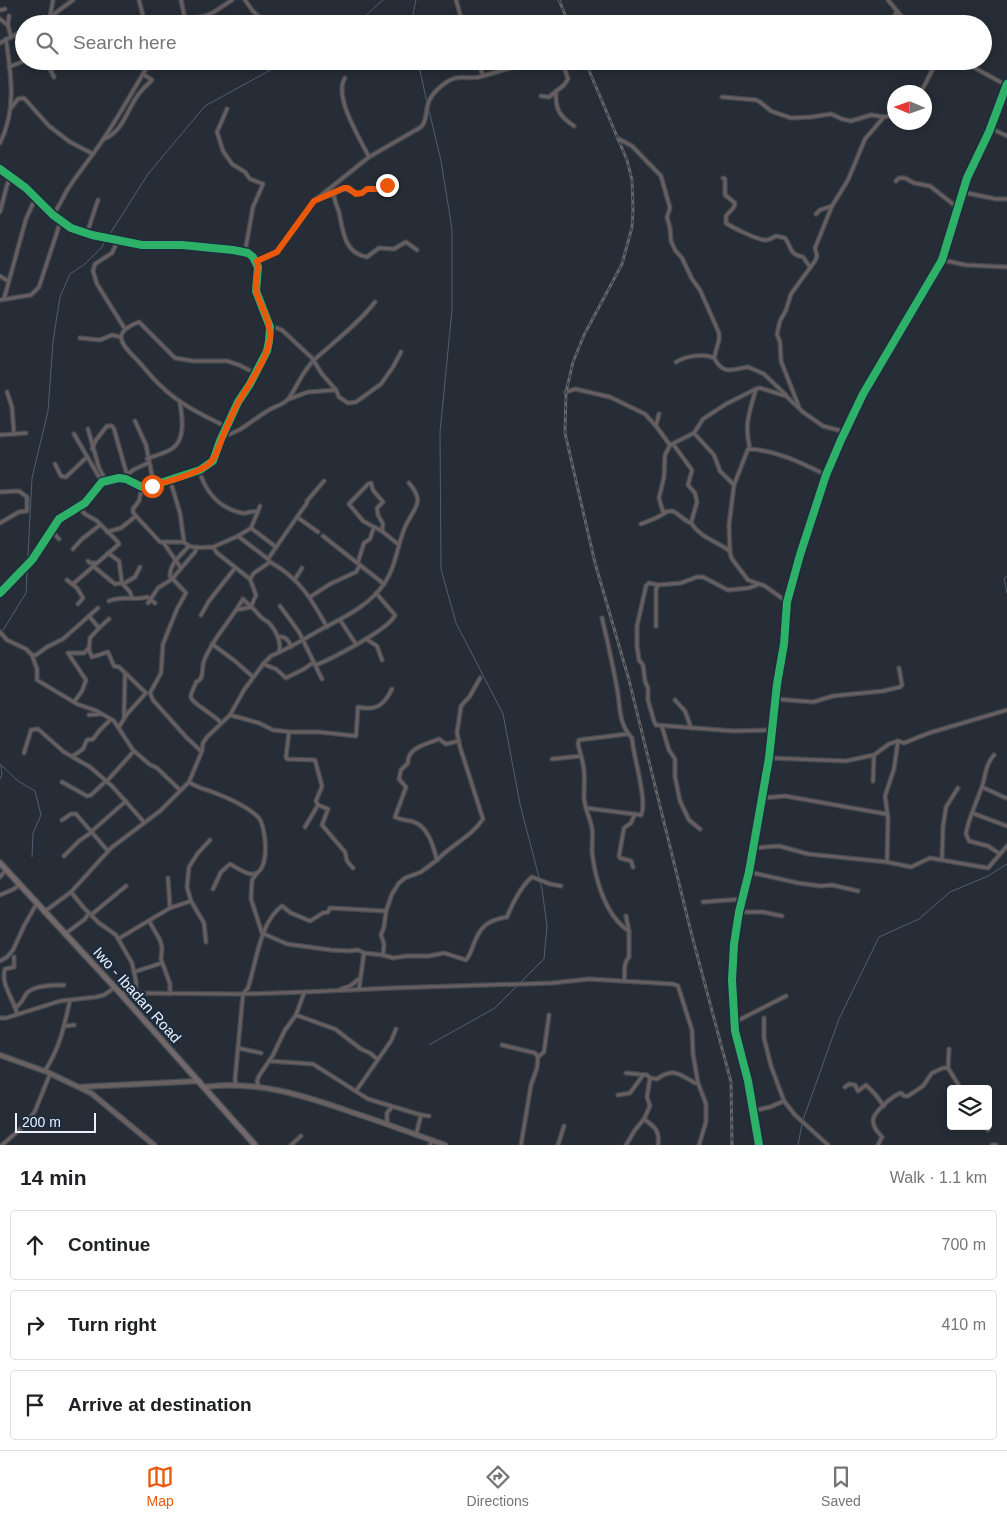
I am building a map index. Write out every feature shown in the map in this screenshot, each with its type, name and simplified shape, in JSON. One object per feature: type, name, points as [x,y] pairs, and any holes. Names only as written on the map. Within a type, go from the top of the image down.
[{"type":"main road","name":"Iwo - Ibadan Road","points":[[0,863],[256,1145]]},
{"type":"street","points":[[50,15],[53,0]]},
{"type":"street","points":[[53,15],[73,0]]},
{"type":"street","points":[[139,0],[143,15]]},
{"type":"street","points":[[181,0],[184,15]]},
{"type":"street","points":[[207,15],[232,0]]},
{"type":"street","points":[[245,0],[257,15]]},
{"type":"street","points":[[456,0],[460,15]]},
{"type":"street","points":[[888,0],[900,15]]},
{"type":"street","points":[[0,10],[5,9]]},
{"type":"street","points":[[895,15],[897,11]]},
{"type":"street","points":[[9,16],[10,37]]},
{"type":"street","points":[[0,19],[8,25]]},
{"type":"street","points":[[0,43],[15,34]]},
{"type":"street","points":[[0,143],[11,108],[6,39]]},
{"type":"street","points":[[9,67],[15,64]]},
{"type":"street","points":[[50,70],[54,77]]},
{"type":"street","points":[[53,216],[67,190],[103,140],[145,70]]},
{"type":"street","points":[[481,70],[483,76]]},
{"type":"street","points":[[257,261],[277,252],[314,201],[369,157],[421,127],[425,123],[429,102],[434,94],[450,80],[455,78],[476,79],[504,70]]},
{"type":"street","points":[[541,96],[549,97],[564,85],[568,79],[565,70]]},
{"type":"street","points":[[925,85],[932,70]]},
{"type":"street","points":[[759,1145],[743,1059],[735,1031],[732,980],[734,944],[739,912],[749,872],[769,758],[784,644],[787,602],[826,475],[863,394],[917,306],[942,260],[962,192],[1007,85],[979,70]]},
{"type":"street","points":[[103,140],[120,128],[140,91],[152,80],[143,74]]},
{"type":"street","points":[[345,78],[342,84],[345,108],[369,157]]},
{"type":"street","points":[[556,91],[558,110],[564,119],[574,126]]},
{"type":"street","points":[[722,97],[756,100],[771,111],[791,118],[831,114],[851,121],[871,115],[887,116]]},
{"type":"street","points":[[11,108],[18,99],[24,98],[49,126],[70,142],[93,154]]},
{"type":"street","points":[[227,109],[217,132],[223,151],[232,164],[245,172],[250,179],[263,184],[253,206],[244,252]]},
{"type":"street","points":[[799,407],[781,362],[780,342],[777,334],[780,321],[791,294],[815,261],[817,256],[815,248],[832,206],[848,180],[865,139],[884,117]]},
{"type":"street","points":[[990,128],[1007,136]]},
{"type":"street","points":[[619,139],[632,146],[661,176],[670,208],[667,217],[671,241],[700,290],[719,333],[714,358]]},
{"type":"street","points":[[0,169],[26,188],[53,216],[71,228],[107,239],[142,244],[182,245],[244,252],[257,261],[256,291],[270,327],[270,341],[267,351],[222,436],[216,455],[207,466],[188,475],[154,486],[142,487],[126,477],[112,426],[107,426],[96,440],[92,449]]},
{"type":"street","points":[[0,212],[11,177]]},
{"type":"street","points":[[723,178],[725,179],[725,195],[735,203],[726,216],[726,223],[744,233],[763,240],[776,236],[785,238],[792,253],[803,257],[810,267]]},
{"type":"street","points":[[896,181],[902,178],[916,184],[926,185],[958,208]]},
{"type":"street","points":[[321,197],[333,194],[344,188],[348,188],[356,194],[362,193],[367,189],[378,189],[387,185],[395,186]]},
{"type":"street","points":[[962,192],[1007,199]]},
{"type":"street","points":[[333,194],[344,238],[352,249],[367,257],[379,248],[394,249],[406,242],[417,250]]},
{"type":"street","points":[[35,199],[26,219],[17,256],[2,299],[31,295],[39,287],[60,220]]},
{"type":"street","points":[[87,233],[98,200]]},
{"type":"street","points":[[816,214],[820,210],[832,206]]},
{"type":"street","points":[[118,240],[115,249],[96,264],[93,271],[97,284],[125,329]]},
{"type":"street","points":[[942,260],[966,265],[1007,267]]},
{"type":"street","points":[[0,276],[8,281]]},
{"type":"street","points":[[288,400],[301,375],[362,318],[375,302]]},
{"type":"street","points":[[227,427],[180,402],[161,387],[127,351],[121,337],[125,329],[139,322],[175,358],[193,361],[227,361],[239,365],[254,374]]},
{"type":"street","points":[[270,327],[278,328],[286,333],[314,361],[336,390],[339,397],[348,403],[356,402],[381,384],[393,367],[400,352]]},
{"type":"street","points":[[80,338],[100,340],[112,335],[121,337]]},
{"type":"street","points":[[676,362],[681,358],[704,354],[714,358],[719,366],[727,370],[734,371],[748,367],[764,374],[803,412],[823,426],[845,432]]},
{"type":"street","points":[[666,513],[662,512],[659,498],[664,476],[665,455],[672,444],[694,433],[703,419],[726,404],[756,390],[762,388],[786,396]]},
{"type":"street","points":[[222,436],[231,434],[254,422],[270,409],[288,400],[308,392],[336,390]]},
{"type":"street","points":[[566,392],[575,390],[610,397],[645,414],[656,426],[667,443],[672,444],[692,470],[688,485],[695,493],[698,502],[691,523]]},
{"type":"street","points":[[750,450],[746,426],[756,390]]},
{"type":"street","points":[[7,392],[12,407],[14,434]]},
{"type":"street","points":[[147,458],[174,448],[179,440],[182,432],[180,402]]},
{"type":"street","points":[[656,426],[659,414]]},
{"type":"street","points":[[135,421],[146,446],[154,486]]},
{"type":"street","points":[[88,429],[92,449],[104,482]]},
{"type":"street","points":[[0,435],[26,433]]},
{"type":"street","points":[[694,433],[714,455],[720,471],[734,485]]},
{"type":"street","points":[[74,434],[104,482]]},
{"type":"street","points":[[787,602],[764,586],[748,580],[732,559],[729,524],[734,485],[746,453],[750,450],[772,451],[826,475]]},
{"type":"street","points":[[55,464],[61,476],[66,477],[87,457]]},
{"type":"street","points":[[0,593],[32,560],[51,530],[64,514],[80,506],[104,482],[126,477],[133,470],[148,463]]},
{"type":"street","points":[[202,476],[207,490],[223,504],[241,513],[258,512]]},
{"type":"street","points":[[170,480],[180,513],[184,542]]},
{"type":"street","points":[[250,579],[254,572],[269,560],[307,501],[324,482]]},
{"type":"street","points":[[382,531],[383,524],[378,515],[377,508],[383,502],[373,490],[371,483],[349,504],[363,520],[382,531],[400,545]]},
{"type":"street","points":[[44,912],[70,892],[108,851],[160,810],[189,782],[207,737],[230,715],[253,677],[271,656],[340,620],[368,602],[376,594],[384,584],[394,564],[406,526],[419,498],[418,493],[409,483]]},
{"type":"street","points":[[142,487],[139,502],[133,509],[133,512],[151,534],[160,542],[184,542],[197,548],[213,547],[251,528],[260,506]]},
{"type":"street","points":[[0,492],[19,491],[27,497],[28,503],[27,512],[19,512],[0,523]]},
{"type":"street","points":[[73,584],[119,544],[100,525],[85,514],[80,506]]},
{"type":"street","points":[[641,524],[673,511],[684,521],[691,523],[704,537],[730,551]]},
{"type":"street","points":[[107,532],[121,528],[136,516]]},
{"type":"street","points":[[296,517],[318,532]]},
{"type":"street","points":[[73,549],[100,525]]},
{"type":"street","points":[[251,528],[276,547]]},
{"type":"street","points":[[310,597],[330,584],[356,572],[364,543],[370,539],[374,528]]},
{"type":"street","points":[[51,530],[59,539]]},
{"type":"street","points":[[238,536],[295,579],[310,597],[327,627]]},
{"type":"street","points":[[323,536],[384,584]]},
{"type":"street","points":[[163,542],[181,568]]},
{"type":"street","points":[[119,727],[148,693],[161,673],[163,644],[177,609],[186,593],[172,579],[170,572],[176,561],[190,546]]},
{"type":"street","points":[[213,547],[217,553],[250,579],[256,595],[251,607]]},
{"type":"street","points":[[149,601],[158,588],[172,579],[197,548]]},
{"type":"street","points":[[108,553],[119,561],[123,584],[130,592],[132,598]]},
{"type":"street","points":[[88,561],[96,563]]},
{"type":"street","points":[[93,566],[115,584],[123,584],[135,577],[140,567]]},
{"type":"street","points":[[201,615],[209,601],[235,568]]},
{"type":"street","points":[[295,579],[302,568]]},
{"type":"street","points":[[758,584],[749,588],[728,590],[703,577],[697,577],[681,583],[658,585],[649,583],[644,590],[637,631],[639,660],[643,665],[648,688],[648,700],[656,725],[737,731],[773,730]]},
{"type":"street","points":[[67,580],[81,593],[83,598],[78,604]]},
{"type":"street","points":[[656,626],[656,589],[658,585]]},
{"type":"street","points":[[263,664],[276,669],[286,678],[315,664],[336,657],[374,634],[394,617],[376,594]]},
{"type":"street","points":[[109,601],[116,598],[141,599],[148,597],[149,601],[155,603]]},
{"type":"street","points":[[221,723],[191,698],[196,682],[202,677],[203,663],[212,644],[243,599],[268,622],[278,638],[279,653]]},
{"type":"street","points":[[280,606],[299,632],[322,679]]},
{"type":"street","points":[[236,610],[251,607]]},
{"type":"street","points":[[32,655],[36,655],[63,639],[98,608]]},
{"type":"street","points":[[89,616],[99,628]]},
{"type":"street","points":[[586,808],[641,815],[642,813],[642,792],[634,760],[632,738],[627,734],[620,714],[617,685],[602,618]]},
{"type":"street","points":[[109,620],[90,638],[89,648],[92,657],[108,652],[114,666],[119,667],[148,693],[186,737],[202,751]]},
{"type":"street","points":[[340,620],[356,644]]},
{"type":"street","points":[[1,633],[6,640],[26,649],[32,655],[37,669],[37,680],[74,702],[111,719],[119,727],[134,750],[149,764],[157,768],[180,790]]},
{"type":"street","points":[[278,638],[281,636],[288,640],[291,647]]},
{"type":"street","points":[[366,638],[377,646],[382,660]]},
{"type":"street","points":[[212,644],[253,677]]},
{"type":"street","points":[[74,702],[86,680],[68,653],[84,652],[89,648]]},
{"type":"street","points":[[776,699],[813,702],[833,696],[900,688],[902,685],[898,668]]},
{"type":"street","points":[[124,719],[125,673]]},
{"type":"street","points":[[383,955],[384,944],[381,935],[386,911],[392,894],[399,883],[410,875],[421,872],[446,851],[476,830],[483,819],[457,733],[461,706],[470,696],[480,678]]},
{"type":"street","points":[[230,715],[259,723],[273,730],[356,736],[358,707],[368,709],[375,707],[386,701],[392,689]]},
{"type":"street","points":[[675,700],[684,710],[693,728]]},
{"type":"street","points":[[769,758],[846,761],[874,755],[889,744],[898,741],[904,744],[929,733],[1007,710]]},
{"type":"street","points":[[89,715],[102,714]]},
{"type":"street","points":[[73,756],[83,749],[87,740],[93,739],[111,719]]},
{"type":"street","points":[[661,726],[669,750],[675,759],[674,766],[680,801],[689,820],[700,830]]},
{"type":"street","points":[[24,753],[31,730],[36,729],[90,767],[126,801],[144,822]]},
{"type":"street","points":[[289,732],[286,750],[288,759],[315,760],[322,786],[316,801],[318,805],[305,827]]},
{"type":"street","points":[[627,734],[579,740],[578,744],[585,768],[584,798],[592,830],[595,870],[602,895],[621,926],[629,931]]},
{"type":"street","points":[[436,860],[433,843],[425,830],[417,824],[395,818],[406,787],[399,779],[402,770],[408,763],[408,757],[411,752],[440,739],[446,744],[459,741]]},
{"type":"street","points":[[887,862],[888,818],[885,796],[894,768],[898,741]]},
{"type":"street","points":[[62,782],[87,796],[91,795],[134,750]]},
{"type":"street","points":[[872,781],[874,755]]},
{"type":"street","points":[[994,755],[988,762],[982,787],[967,826],[967,839],[969,842],[988,846],[1000,854]]},
{"type":"street","points":[[552,758],[581,756]]},
{"type":"street","points":[[189,782],[200,789],[232,800],[261,819],[266,854],[261,870],[252,880],[251,899],[262,933],[287,944],[331,950],[358,950],[364,953],[393,958],[429,956],[444,953],[466,960],[472,953],[473,945],[484,926],[493,919],[507,916],[526,882],[532,877],[561,886]]},
{"type":"street","points":[[982,787],[1006,798]]},
{"type":"street","points":[[942,859],[943,827],[946,808],[958,788]]},
{"type":"street","points":[[762,798],[785,796],[886,814]]},
{"type":"street","points":[[64,856],[126,801]]},
{"type":"street","points":[[318,805],[328,810],[322,825],[345,852],[347,861],[353,868]]},
{"type":"street","points":[[62,820],[71,814],[76,814],[108,851]]},
{"type":"street","points":[[633,867],[631,861],[619,856],[624,828],[633,820],[635,814]]},
{"type":"street","points":[[972,814],[1007,826]]},
{"type":"street","points":[[206,942],[204,923],[191,901],[187,886],[189,867],[210,840]]},
{"type":"street","points":[[753,848],[779,846],[808,854],[887,862],[911,867],[930,858],[988,868],[1007,846]]},
{"type":"street","points":[[213,889],[221,872],[230,864],[250,874],[258,872]]},
{"type":"street","points":[[0,877],[6,870]]},
{"type":"street","points":[[749,872],[798,883],[821,886],[832,885],[858,891]]},
{"type":"street","points":[[168,878],[170,908]]},
{"type":"street","points":[[0,895],[19,885]]},
{"type":"street","points":[[64,934],[126,886]]},
{"type":"street","points":[[70,892],[99,923],[116,935],[132,963],[136,993]]},
{"type":"street","points":[[703,902],[742,898]]},
{"type":"street","points":[[118,939],[170,908],[191,901]]},
{"type":"street","points":[[0,961],[13,950],[37,903]]},
{"type":"street","points":[[236,1084],[242,994],[248,988],[262,933],[278,909],[282,906],[291,914],[310,921],[323,912],[328,912],[330,908],[386,911]]},
{"type":"street","points":[[739,912],[762,912],[782,916]]},
{"type":"street","points":[[624,981],[624,966],[629,957],[629,931],[626,916]]},
{"type":"street","points":[[149,921],[160,940],[162,963],[170,984],[170,994]]},
{"type":"street","points":[[360,989],[364,953]]},
{"type":"street","points":[[14,957],[14,967],[5,969],[3,974],[6,991],[16,1007],[17,1014]]},
{"type":"street","points":[[134,972],[162,963]]},
{"type":"street","points":[[336,990],[350,986],[360,978]]},
{"type":"street","points":[[120,993],[242,994],[552,984],[589,979],[673,984],[678,986],[692,1030],[693,1054],[698,1083],[707,1112],[705,1128],[699,1145]]},
{"type":"street","points":[[16,1007],[21,1003],[26,993],[33,989],[64,985]]},
{"type":"street","points":[[0,1018],[60,1001],[96,998],[114,988]]},
{"type":"street","points":[[259,1087],[257,1081],[259,1076],[285,1030],[296,1015],[305,992]]},
{"type":"street","points":[[735,1022],[786,996]]},
{"type":"street","points":[[2,1145],[26,1124],[35,1111],[49,1073],[46,1069],[56,1053],[65,1026],[70,1000]]},
{"type":"street","points":[[296,1015],[335,1029],[377,1060]]},
{"type":"street","points":[[538,1056],[544,1052],[550,1015]]},
{"type":"street","points":[[764,1018],[764,1038],[774,1076],[784,1101],[795,1115],[828,1145]]},
{"type":"street","points":[[65,1026],[74,1025]]},
{"type":"street","points":[[356,1091],[391,1041],[396,1029]]},
{"type":"street","points":[[502,1045],[535,1053],[538,1056]]},
{"type":"street","points":[[238,1048],[261,1053]]},
{"type":"street","points":[[949,1049],[948,1068],[959,1085]]},
{"type":"street","points":[[0,1055],[49,1073],[82,1090],[106,1105],[154,1145]]},
{"type":"street","points":[[521,1145],[538,1056]]},
{"type":"street","points":[[269,1061],[313,1064],[368,1100],[429,1116]]},
{"type":"street","points":[[878,1145],[882,1137],[875,1129],[873,1121],[884,1106],[895,1095],[901,1093],[904,1096],[908,1096],[914,1093],[923,1086],[932,1073],[948,1068]]},
{"type":"street","points":[[626,1072],[643,1074],[657,1079],[665,1073],[674,1072],[695,1084],[698,1083]]},
{"type":"street","points":[[618,1095],[630,1093],[643,1074]]},
{"type":"street","points":[[626,1145],[634,1130],[644,1119],[650,1106],[647,1097],[650,1078]]},
{"type":"street","points":[[82,1090],[199,1081]]},
{"type":"street","points":[[204,1087],[236,1084],[303,1096],[416,1134],[431,1143],[445,1145]]},
{"type":"street","points":[[845,1087],[849,1084],[855,1085],[858,1092],[866,1085],[884,1106]]},
{"type":"street","points":[[753,1111],[784,1101]]},
{"type":"street","points":[[388,1124],[387,1116],[392,1107]]},
{"type":"street","points":[[416,1134],[421,1115]]},
{"type":"street","points":[[644,1119],[654,1126],[659,1136],[658,1145]]},
{"type":"street","points":[[558,1145],[564,1126]]},
{"type":"street","points":[[291,1145],[301,1136]]},
{"type":"waterway","points":[[366,15],[383,0]]},
{"type":"waterway","points":[[413,15],[416,0]]},
{"type":"waterway","points":[[2,632],[26,593],[32,478],[48,411],[53,341],[60,297],[70,274],[85,264],[101,248],[148,174],[205,106],[271,70]]},
{"type":"waterway","points":[[420,70],[427,103]]},
{"type":"waterway","points":[[428,106],[441,161],[452,229],[452,310],[440,432],[441,569],[456,623],[503,714],[520,804],[542,889],[547,926],[544,959],[495,1008],[429,1045]]},
{"type":"waterway","points":[[1007,576],[1004,579],[1007,593]]},
{"type":"waterway","points":[[0,764],[18,781],[35,791],[41,815],[33,833],[32,857]]},
{"type":"waterway","points":[[0,779],[2,775],[1,765]]},
{"type":"waterway","points":[[803,1120],[839,1019],[879,937],[919,919],[950,892],[988,876],[1007,864]]},
{"type":"waterway","points":[[798,1145],[802,1124]]},
{"type":"railway","points":[[559,0],[565,15]]},
{"type":"railway","points":[[589,70],[627,160],[632,180],[632,227],[622,264],[584,335],[573,362],[566,392],[565,433],[595,563],[629,680],[691,932],[731,1082],[732,1145]]},
{"type":"cycle path","points":[[759,1145],[748,1081],[735,1031],[732,980],[734,944],[739,912],[749,872],[769,758],[777,684],[784,644],[787,602],[826,475],[863,394],[942,260],[967,178],[989,132],[1007,84]]},
{"type":"cycle path","points":[[0,169],[26,188],[53,215],[71,228],[92,235],[142,245],[182,245],[248,253],[253,257],[258,267],[256,291],[270,327],[267,351],[250,384],[238,402],[213,461],[200,470],[154,485],[142,487],[126,479],[119,478],[102,482],[85,503],[59,519],[32,560],[0,593]]},
{"type":"route","points":[[152,486],[200,470],[213,460],[238,402],[250,384],[267,351],[270,341],[270,327],[256,291],[257,261],[273,255],[282,248],[314,201],[344,188],[348,188],[356,194],[362,193],[367,189],[378,189],[387,185]]}]
